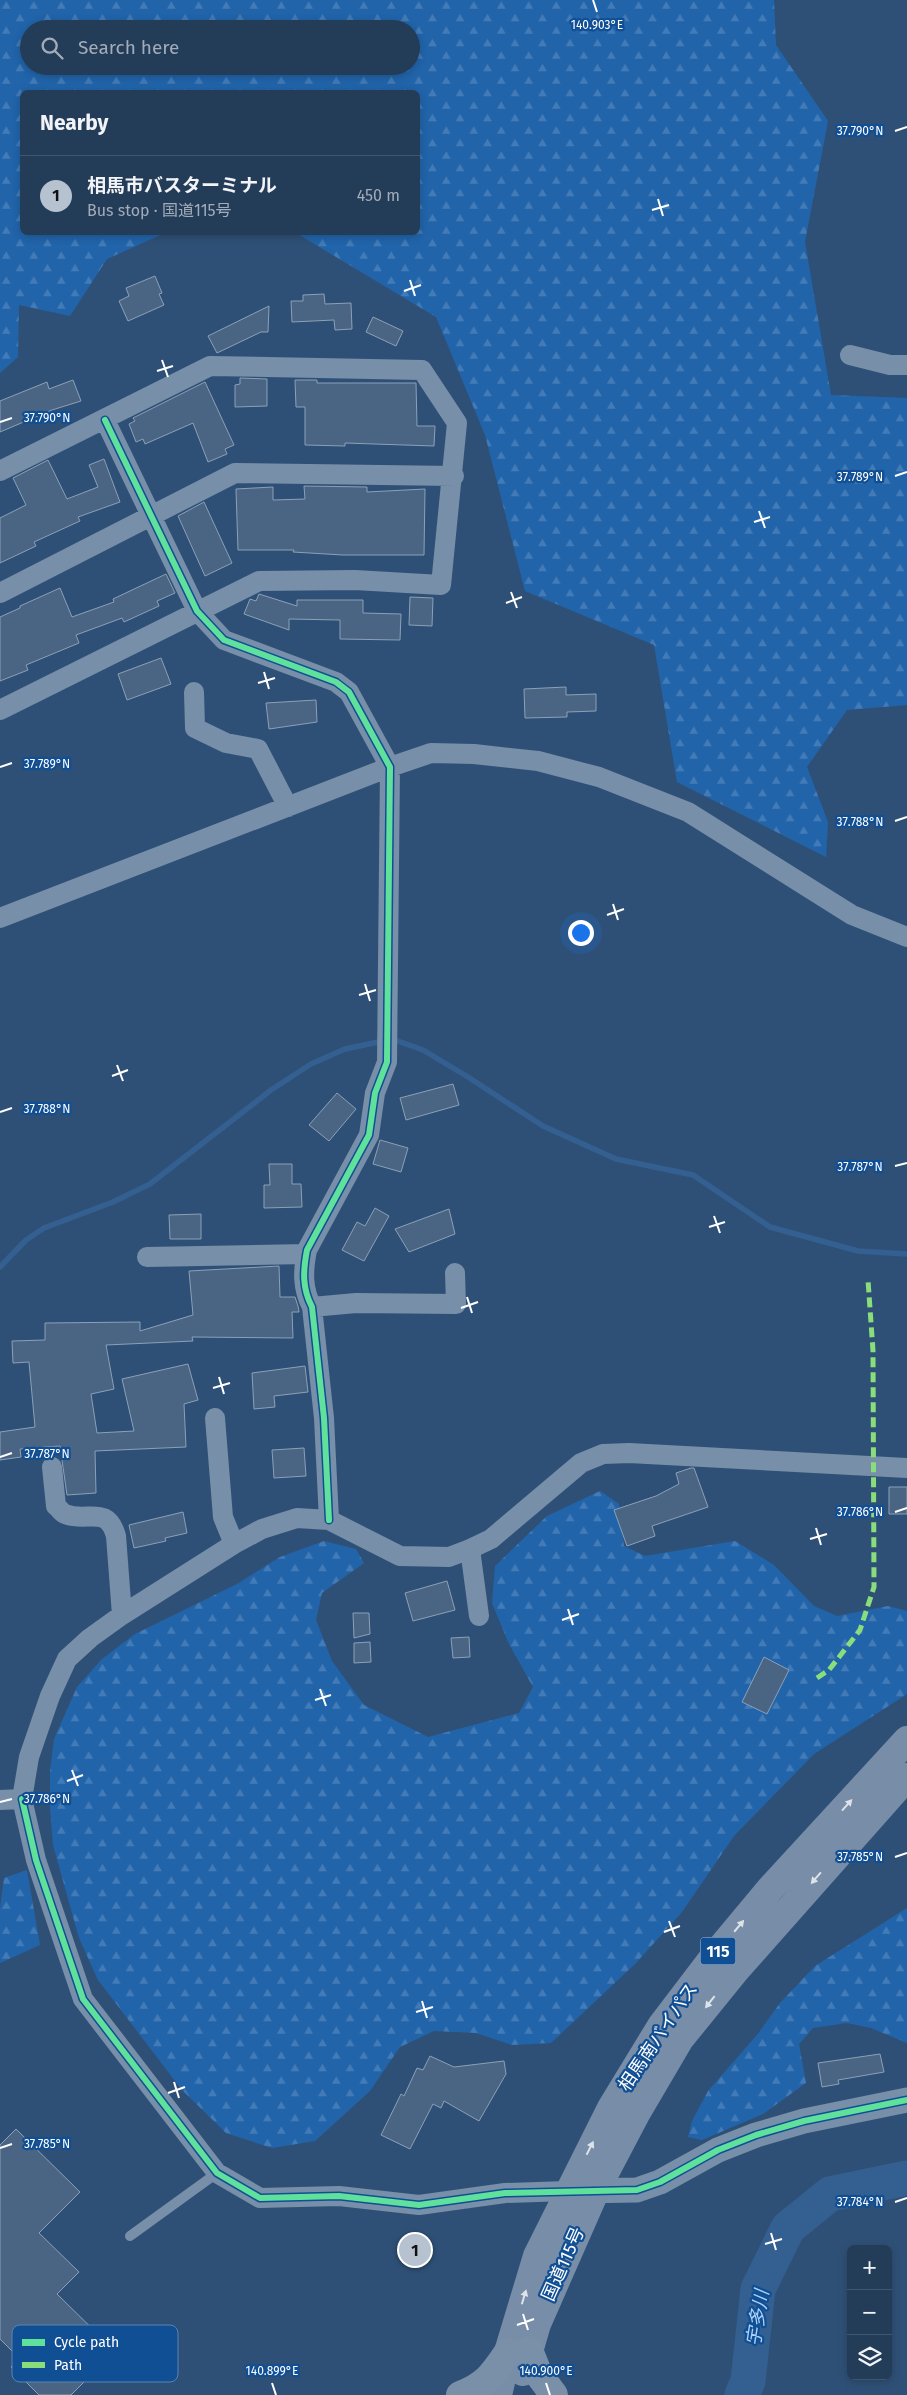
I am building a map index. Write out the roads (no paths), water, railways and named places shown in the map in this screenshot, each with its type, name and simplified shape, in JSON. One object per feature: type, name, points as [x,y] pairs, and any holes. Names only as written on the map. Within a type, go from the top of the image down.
[{"type":"highway","name":"相馬南バイパス","points":[[568,2191],[611,2108],[667,2018],[714,1955],[770,1889],[907,1740]]},
{"type":"highway","name":"相馬南バイパス","points":[[595,2192],[636,2114],[680,2039],[736,1970],[907,1777]]},
{"type":"highway","name":"国道115号","points":[[516,2395],[519,2351],[537,2256],[568,2191]]},
{"type":"highway","name":"国道115号","points":[[498,2395],[519,2351],[537,2324],[595,2192]]},
{"type":"highway","points":[[460,2395],[473,2390],[490,2378],[519,2351],[554,2395]]},
{"type":"street","points":[[850,355],[890,365],[907,365]]},
{"type":"street","points":[[0,471],[210,366],[422,370],[457,423],[454,476],[441,585],[355,580],[259,581],[0,710]]},
{"type":"street","points":[[105,420],[153,516],[197,611],[224,640],[336,682],[343,687],[349,692],[390,767],[386,1062],[375,1093],[369,1136],[306,1254],[303,1267],[305,1293],[312,1307],[324,1418],[329,1520]]},
{"type":"street","points":[[0,593],[235,473],[454,476]]},
{"type":"street","points":[[194,692],[195,728],[226,743],[258,748],[288,807]]},
{"type":"street","points":[[0,917],[431,753],[474,754],[538,761],[599,777],[688,812],[852,915],[907,937]]},
{"type":"street","points":[[147,1257],[306,1254]]},
{"type":"street","points":[[312,1307],[356,1304],[456,1304],[456,1273]]},
{"type":"street","points":[[215,1418],[223,1517],[234,1544]]},
{"type":"street","points":[[907,1468],[637,1453],[603,1454],[581,1463],[491,1539],[470,1550],[449,1557],[400,1556],[329,1520],[297,1518],[262,1529],[234,1544],[122,1615],[90,1638],[67,1659],[50,1696],[29,1757],[22,1799],[36,1860],[83,1999],[216,2174],[260,2198],[339,2196],[419,2206],[505,2193],[638,2190],[660,2182],[718,2150],[756,2135],[804,2121],[907,2100]]},
{"type":"street","points":[[52,1467],[56,1506],[65,1514],[103,1517],[113,1526],[116,1536],[122,1615]]},
{"type":"street","points":[[470,1550],[479,1616]]},
{"type":"street","points":[[0,1800],[22,1799]]},
{"type":"lane","points":[[130,2236],[216,2174]]},
{"type":"waterway","points":[[392,1039],[423,1050],[543,1126],[616,1159],[693,1175],[770,1227],[858,1251],[907,1254]]},
{"type":"waterway","points":[[0,1267],[26,1240],[44,1228],[113,1202],[150,1184],[271,1090],[311,1064],[345,1049],[383,1041]]},
{"type":"waterway","name":"宇多川","points":[[742,2395],[748,2381],[758,2289],[788,2228],[830,2194],[907,2178]]},
{"type":"place","name":"相馬市バスターミナル","points":[[415,2250]]}]
